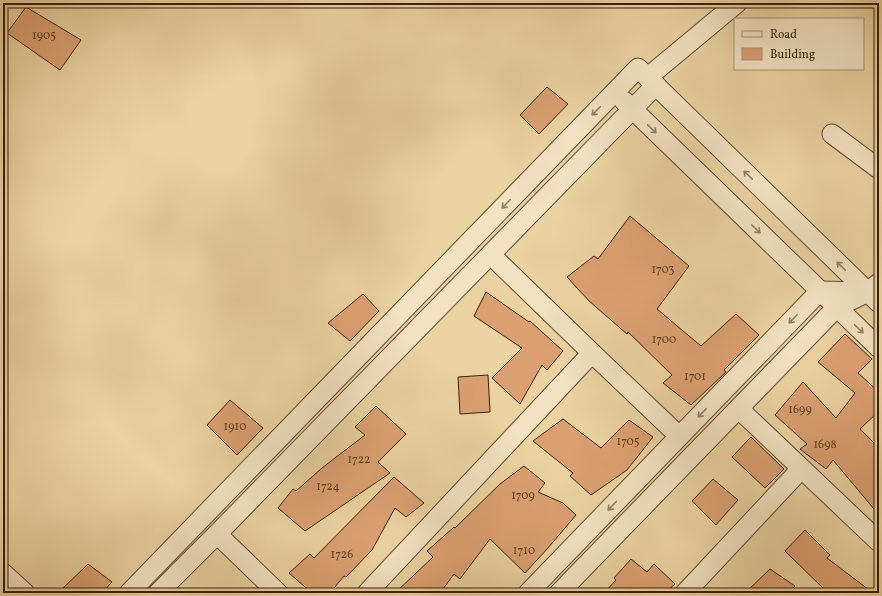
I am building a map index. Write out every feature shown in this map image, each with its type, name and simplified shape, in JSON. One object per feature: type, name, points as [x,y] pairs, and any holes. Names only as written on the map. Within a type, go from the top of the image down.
[{"type":"street","points":[[158,593],[218,534],[632,110],[652,81],[737,3]]},
{"type":"street","points":[[129,593],[638,68],[875,293]]},
{"type":"street","points":[[614,92],[879,348]]},
{"type":"street","points":[[832,134],[879,169]]},
{"type":"street","points":[[491,255],[679,436]]},
{"type":"street","points":[[528,593],[820,291],[875,293]]},
{"type":"street","points":[[560,593],[837,307],[875,293]]},
{"type":"street","points":[[367,593],[592,353]]},
{"type":"street","points":[[739,408],[879,542]]},
{"type":"street","points":[[685,593],[801,469]]},
{"type":"street","points":[[218,534],[278,593]]},
{"type":"street","points":[[3,573],[25,593]]},
{"type":"building","points":[[26,7],[81,40],[60,70],[7,33]]},
{"type":"building","points":[[547,87],[568,104],[539,134],[520,115]]},
{"type":"building","points":[[630,216],[689,266],[657,309],[701,346],[736,314],[759,335],[724,370],[726,372],[691,405],[663,383],[672,375],[628,332],[627,334],[589,301],[567,277],[594,256],[598,259]]},
{"type":"building","points":[[486,292],[529,322],[530,321],[563,351],[547,370],[542,365],[520,404],[492,378],[522,348],[474,316]]},
{"type":"building","points":[[363,294],[379,311],[350,341],[328,323]]},
{"type":"building","points":[[845,334],[872,359],[858,373],[879,392],[879,411],[860,429],[879,448],[879,515],[833,460],[826,469],[800,449],[807,444],[775,415],[803,382],[836,418],[855,393],[818,362]]},
{"type":"building","points":[[488,375],[490,412],[460,414],[458,377]]},
{"type":"building","points":[[230,400],[263,428],[237,455],[207,425]]},
{"type":"building","points":[[376,406],[406,434],[378,462],[390,473],[305,531],[278,508],[293,489],[296,491],[322,468],[365,435],[355,427]]},
{"type":"building","points":[[563,419],[601,448],[629,420],[653,437],[627,470],[591,495],[570,476],[573,473],[533,441]]},
{"type":"building","points":[[751,437],[784,469],[765,488],[732,457]]},
{"type":"building","points":[[524,466],[545,483],[538,492],[563,503],[576,515],[525,573],[490,539],[460,579],[454,574],[440,593],[395,593],[433,557],[427,551],[454,527],[455,528],[500,484]]},
{"type":"building","points":[[394,477],[424,503],[406,517],[395,508],[372,550],[346,577],[344,576],[330,593],[312,593],[289,573],[310,554],[314,558]]},
{"type":"building","points":[[713,479],[738,500],[716,525],[692,501]]},
{"type":"building","points":[[805,530],[830,555],[827,558],[873,593],[828,593],[785,551]]},
{"type":"building","points":[[631,559],[647,572],[654,564],[675,584],[665,593],[604,593],[616,580],[614,578]]},
{"type":"building","points":[[88,564],[112,582],[102,593],[58,593]]},
{"type":"building","points":[[770,569],[795,586],[788,593],[745,593]]}]
